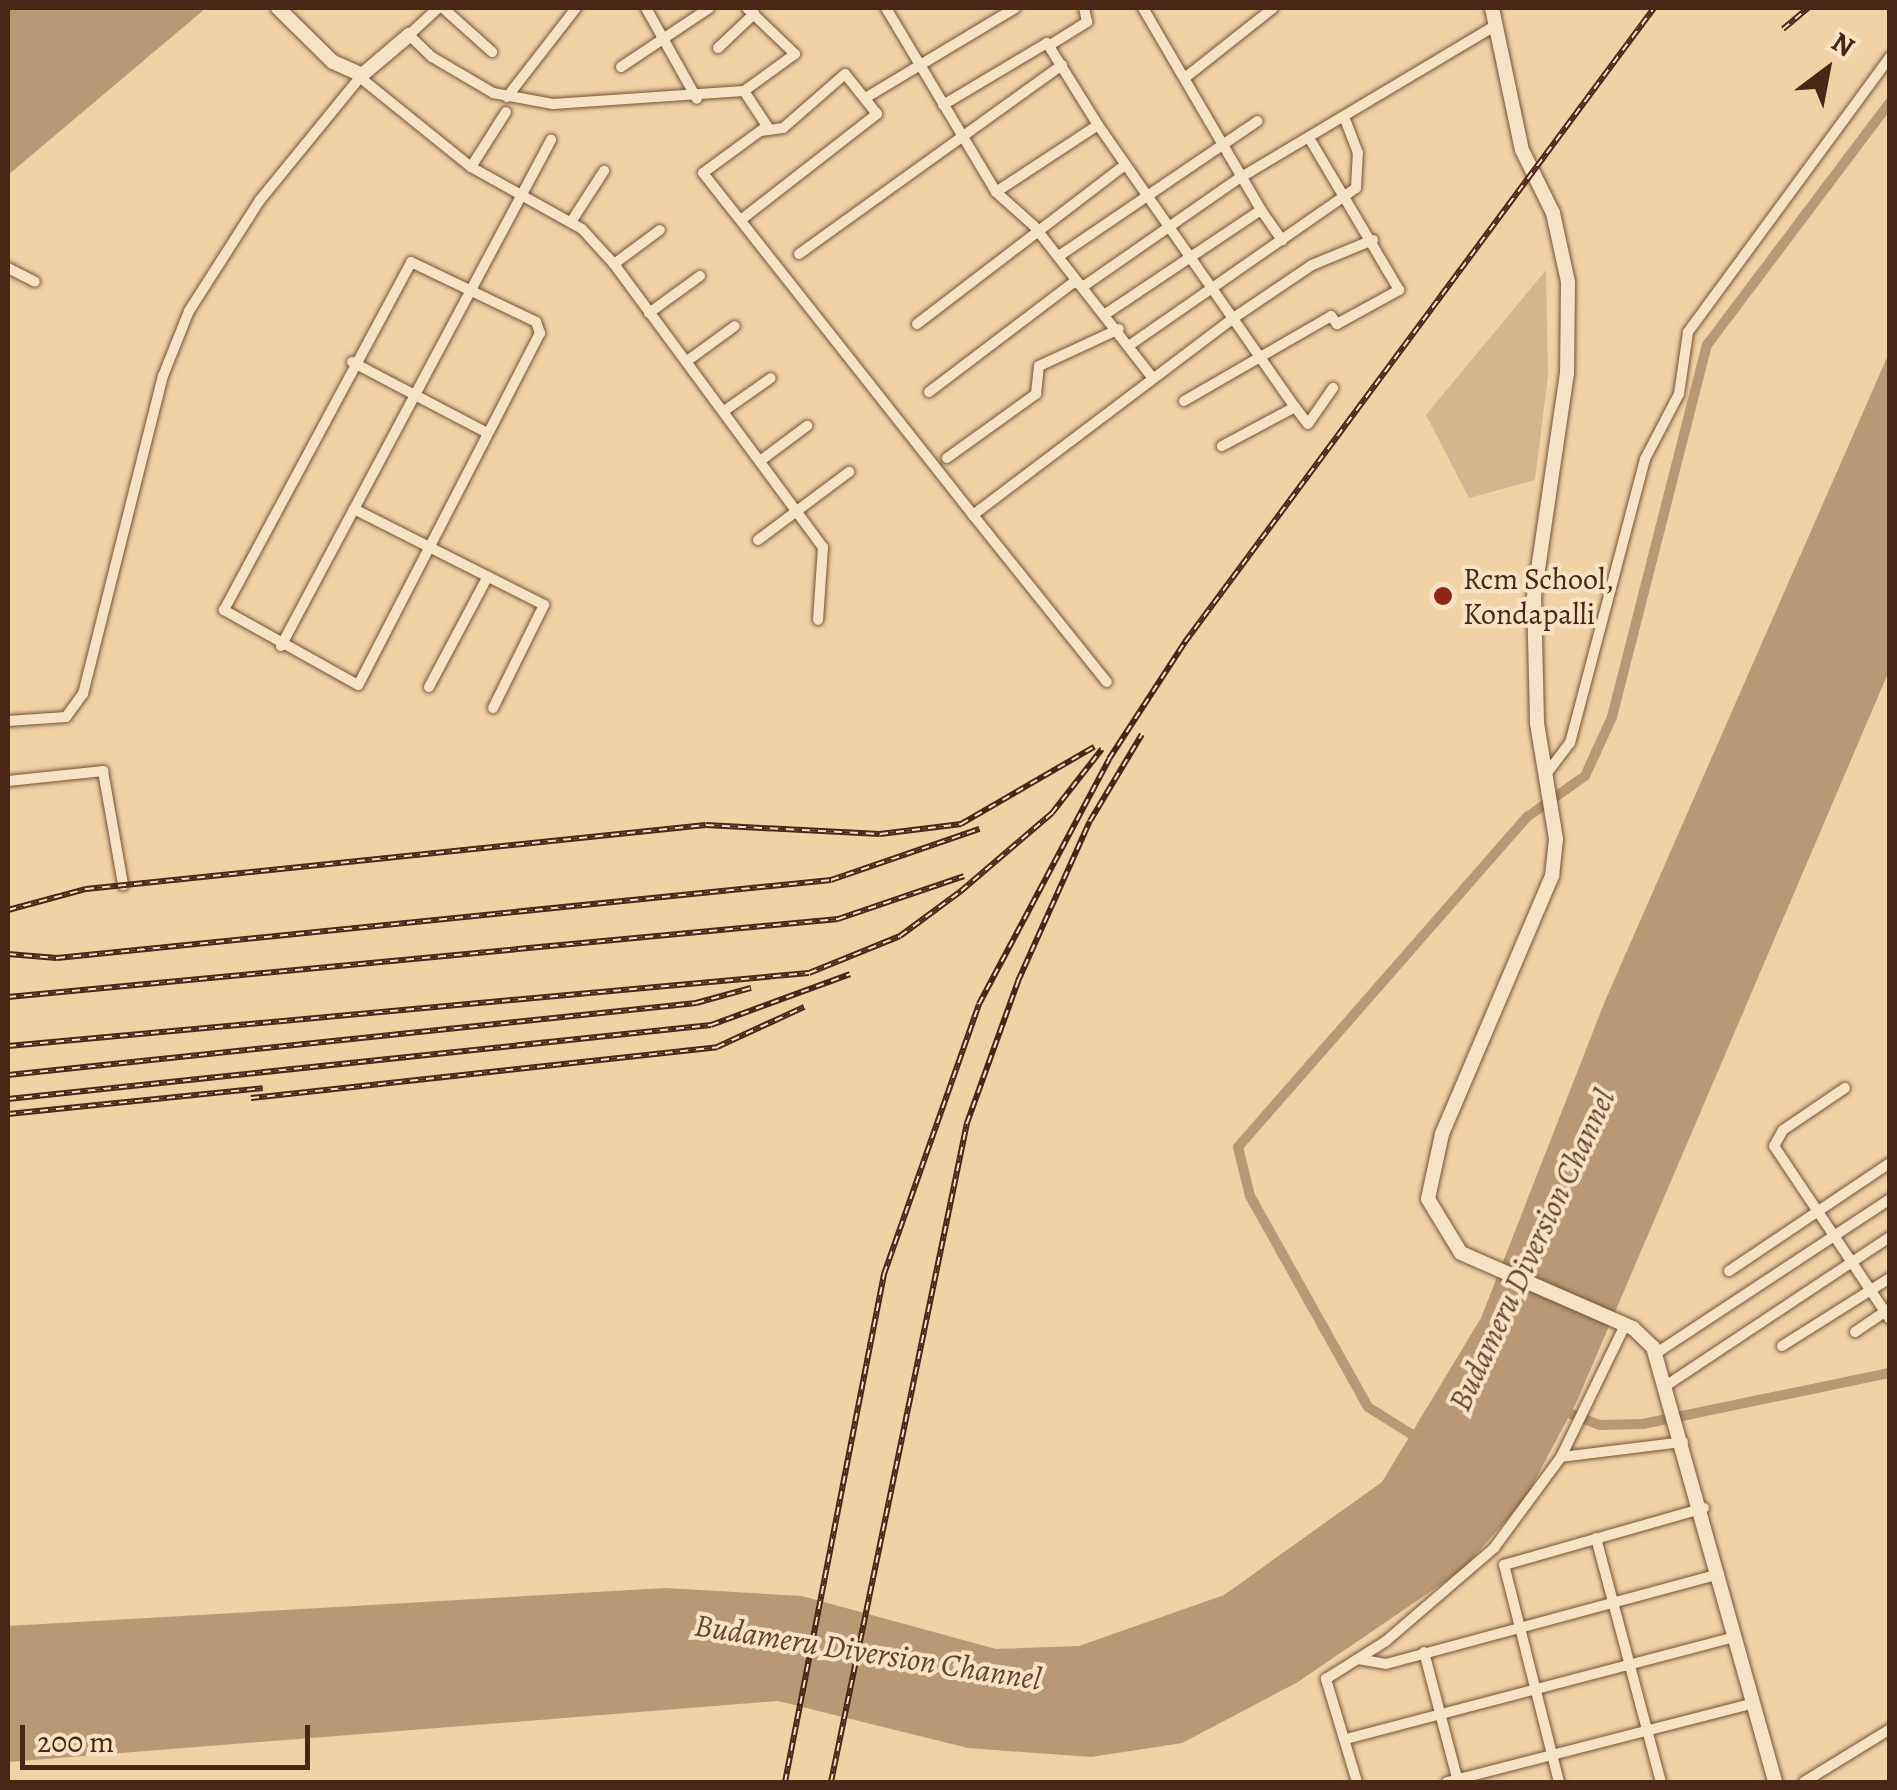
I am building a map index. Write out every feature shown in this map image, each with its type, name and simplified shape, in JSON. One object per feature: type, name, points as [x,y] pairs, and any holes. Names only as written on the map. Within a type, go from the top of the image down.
[{"type":"main road","points":[[278,8],[333,62],[362,76],[410,35]]},
{"type":"main road","points":[[1492,8],[1522,150],[1553,214],[1568,282],[1567,373],[1534,597],[1548,773],[1555,810],[1552,876],[1431,1171],[1436,1224],[1478,1259],[1624,1325],[1655,1354],[1704,1508],[1752,1704],[1776,1782]]},
{"type":"street","points":[[492,52],[441,8],[410,35],[471,82],[507,97],[553,104],[697,98],[744,91],[795,54],[750,10],[718,48]]},
{"type":"street","points":[[507,97],[576,8]]},
{"type":"street","points":[[646,8],[697,98]]},
{"type":"street","points":[[620,67],[709,8]]},
{"type":"street","points":[[886,8],[957,133],[996,192],[1034,226],[1107,313],[1152,377]]},
{"type":"street","points":[[867,97],[915,62],[1015,8]]},
{"type":"street","points":[[943,106],[1087,22],[1084,8]]},
{"type":"street","points":[[1143,8],[1186,77],[1238,180],[1282,240]]},
{"type":"street","points":[[1186,77],[1273,8]]},
{"type":"street","points":[[1084,286],[1238,180],[1312,143],[1495,26]]},
{"type":"street","points":[[1050,45],[1166,228],[1308,424],[1333,388]]},
{"type":"street","points":[[1548,773],[1570,743],[1645,460],[1679,394],[1688,332],[1890,57]]},
{"type":"street","points":[[800,254],[957,133],[1062,65]]},
{"type":"street","points":[[742,219],[875,123],[867,97],[840,75],[783,128],[762,131]]},
{"type":"street","points":[[8,721],[66,717],[83,694],[164,376],[189,311],[260,200],[362,76],[470,168],[571,222],[614,264],[823,547],[818,620]]},
{"type":"street","points":[[744,91],[767,124],[703,173],[1107,682]]},
{"type":"street","points":[[470,168],[506,112]]},
{"type":"street","points":[[1059,256],[1258,120]]},
{"type":"street","points":[[1130,345],[1356,188],[1358,153],[1346,121]]},
{"type":"street","points":[[996,192],[1098,125]]},
{"type":"street","points":[[281,646],[417,401],[474,290],[517,193],[551,140]]},
{"type":"street","points":[[1184,402],[1264,361],[1332,316],[1337,324],[1396,293],[1400,282],[1312,143]]},
{"type":"street","points":[[917,324],[1031,239],[1034,226],[1124,166]]},
{"type":"street","points":[[571,222],[604,171]]},
{"type":"street","points":[[1107,313],[1260,210]]},
{"type":"street","points":[[614,264],[660,230]]},
{"type":"street","points":[[973,515],[1232,319],[1312,266],[1374,240]]},
{"type":"street","points":[[418,262],[540,328],[363,682],[348,684],[224,610],[352,362],[404,265],[418,262]]},
{"type":"street","points":[[8,268],[36,282]]},
{"type":"street","points":[[649,313],[700,276]]},
{"type":"street","points":[[929,392],[1074,282],[1084,286]]},
{"type":"street","points":[[687,361],[735,326]]},
{"type":"street","points":[[947,458],[1036,394],[1039,366],[1118,329]]},
{"type":"street","points":[[352,362],[417,401],[486,434]]},
{"type":"street","points":[[724,411],[771,378]]},
{"type":"street","points":[[1222,446],[1294,407]]},
{"type":"street","points":[[760,460],[807,426]]},
{"type":"street","points":[[758,540],[849,472]]},
{"type":"street","points":[[354,509],[544,605],[493,708]]},
{"type":"street","points":[[429,687],[487,578]]},
{"type":"street","points":[[8,781],[103,771],[123,885]]},
{"type":"street","points":[[1845,1088],[1783,1130],[1774,1146],[1888,1313],[1855,1332]]},
{"type":"street","points":[[1729,1271],[1890,1163]]},
{"type":"street","points":[[1655,1354],[1890,1199]]},
{"type":"street","points":[[1667,1385],[1890,1237]]},
{"type":"street","points":[[1782,1346],[1890,1278]]},
{"type":"street","points":[[1358,1782],[1326,1678],[1358,1659],[1472,1574],[1561,1457],[1624,1325]]},
{"type":"street","points":[[1561,1457],[1683,1440]]},
{"type":"street","points":[[1558,1782],[1518,1628],[1507,1561],[1704,1508]]},
{"type":"street","points":[[1596,1538],[1661,1782]]},
{"type":"street","points":[[1358,1659],[1386,1664],[1720,1574]]},
{"type":"street","points":[[1346,1739],[1736,1637]]},
{"type":"street","points":[[1424,1652],[1454,1782],[1752,1704]]},
{"type":"street","points":[[1804,1782],[1890,1729]]},
{"type":"shaded area","points":[[1546,270],[1548,376],[1535,480],[1469,498],[1426,415]]},
{"type":"water","points":[[8,8],[206,8],[8,175]]},
{"type":"water","name":"Budameru Diversion Channel","points":[[1889,353],[1889,671],[1577,1401],[1525,1499],[1462,1570],[1298,1682],[1182,1743],[1091,1757],[968,1748],[778,1701],[8,1762],[8,1626],[666,1588],[802,1596],[996,1649],[1079,1646],[1224,1595],[1382,1482],[1481,1318],[1605,1001]]},
{"type":"waterway","points":[[1419,1439],[1368,1407],[1250,1196],[1238,1147],[1527,817],[1585,776],[1612,717],[1707,345],[1890,102]]},
{"type":"waterway","points":[[1558,1409],[1600,1425],[1643,1424],[1890,1373]]},
{"type":"railway","points":[[785,1782],[884,1274],[979,1004],[1109,759],[1185,642],[1654,8]]},
{"type":"railway","points":[[1783,29],[1808,8]]},
{"type":"railway","points":[[831,1782],[967,1123],[1018,981],[1090,821],[1142,734]]},
{"type":"railway","points":[[8,910],[86,889],[706,825],[880,834],[961,824],[1094,747]]},
{"type":"railway","points":[[8,1046],[809,973],[900,936],[961,891],[1052,813],[1102,749]]},
{"type":"railway","points":[[8,954],[57,958],[831,880],[979,829]]},
{"type":"railway","points":[[8,997],[838,919],[964,876]]},
{"type":"railway","points":[[8,1099],[711,1025],[850,974]]},
{"type":"railway","points":[[8,1075],[696,1003],[751,988]]},
{"type":"railway","points":[[251,1098],[717,1047],[804,1007]]},
{"type":"railway","points":[[8,1114],[263,1088]]},
{"type":"place","name":"Rcm School, Kondapalli","points":[[1443,596]]}]
